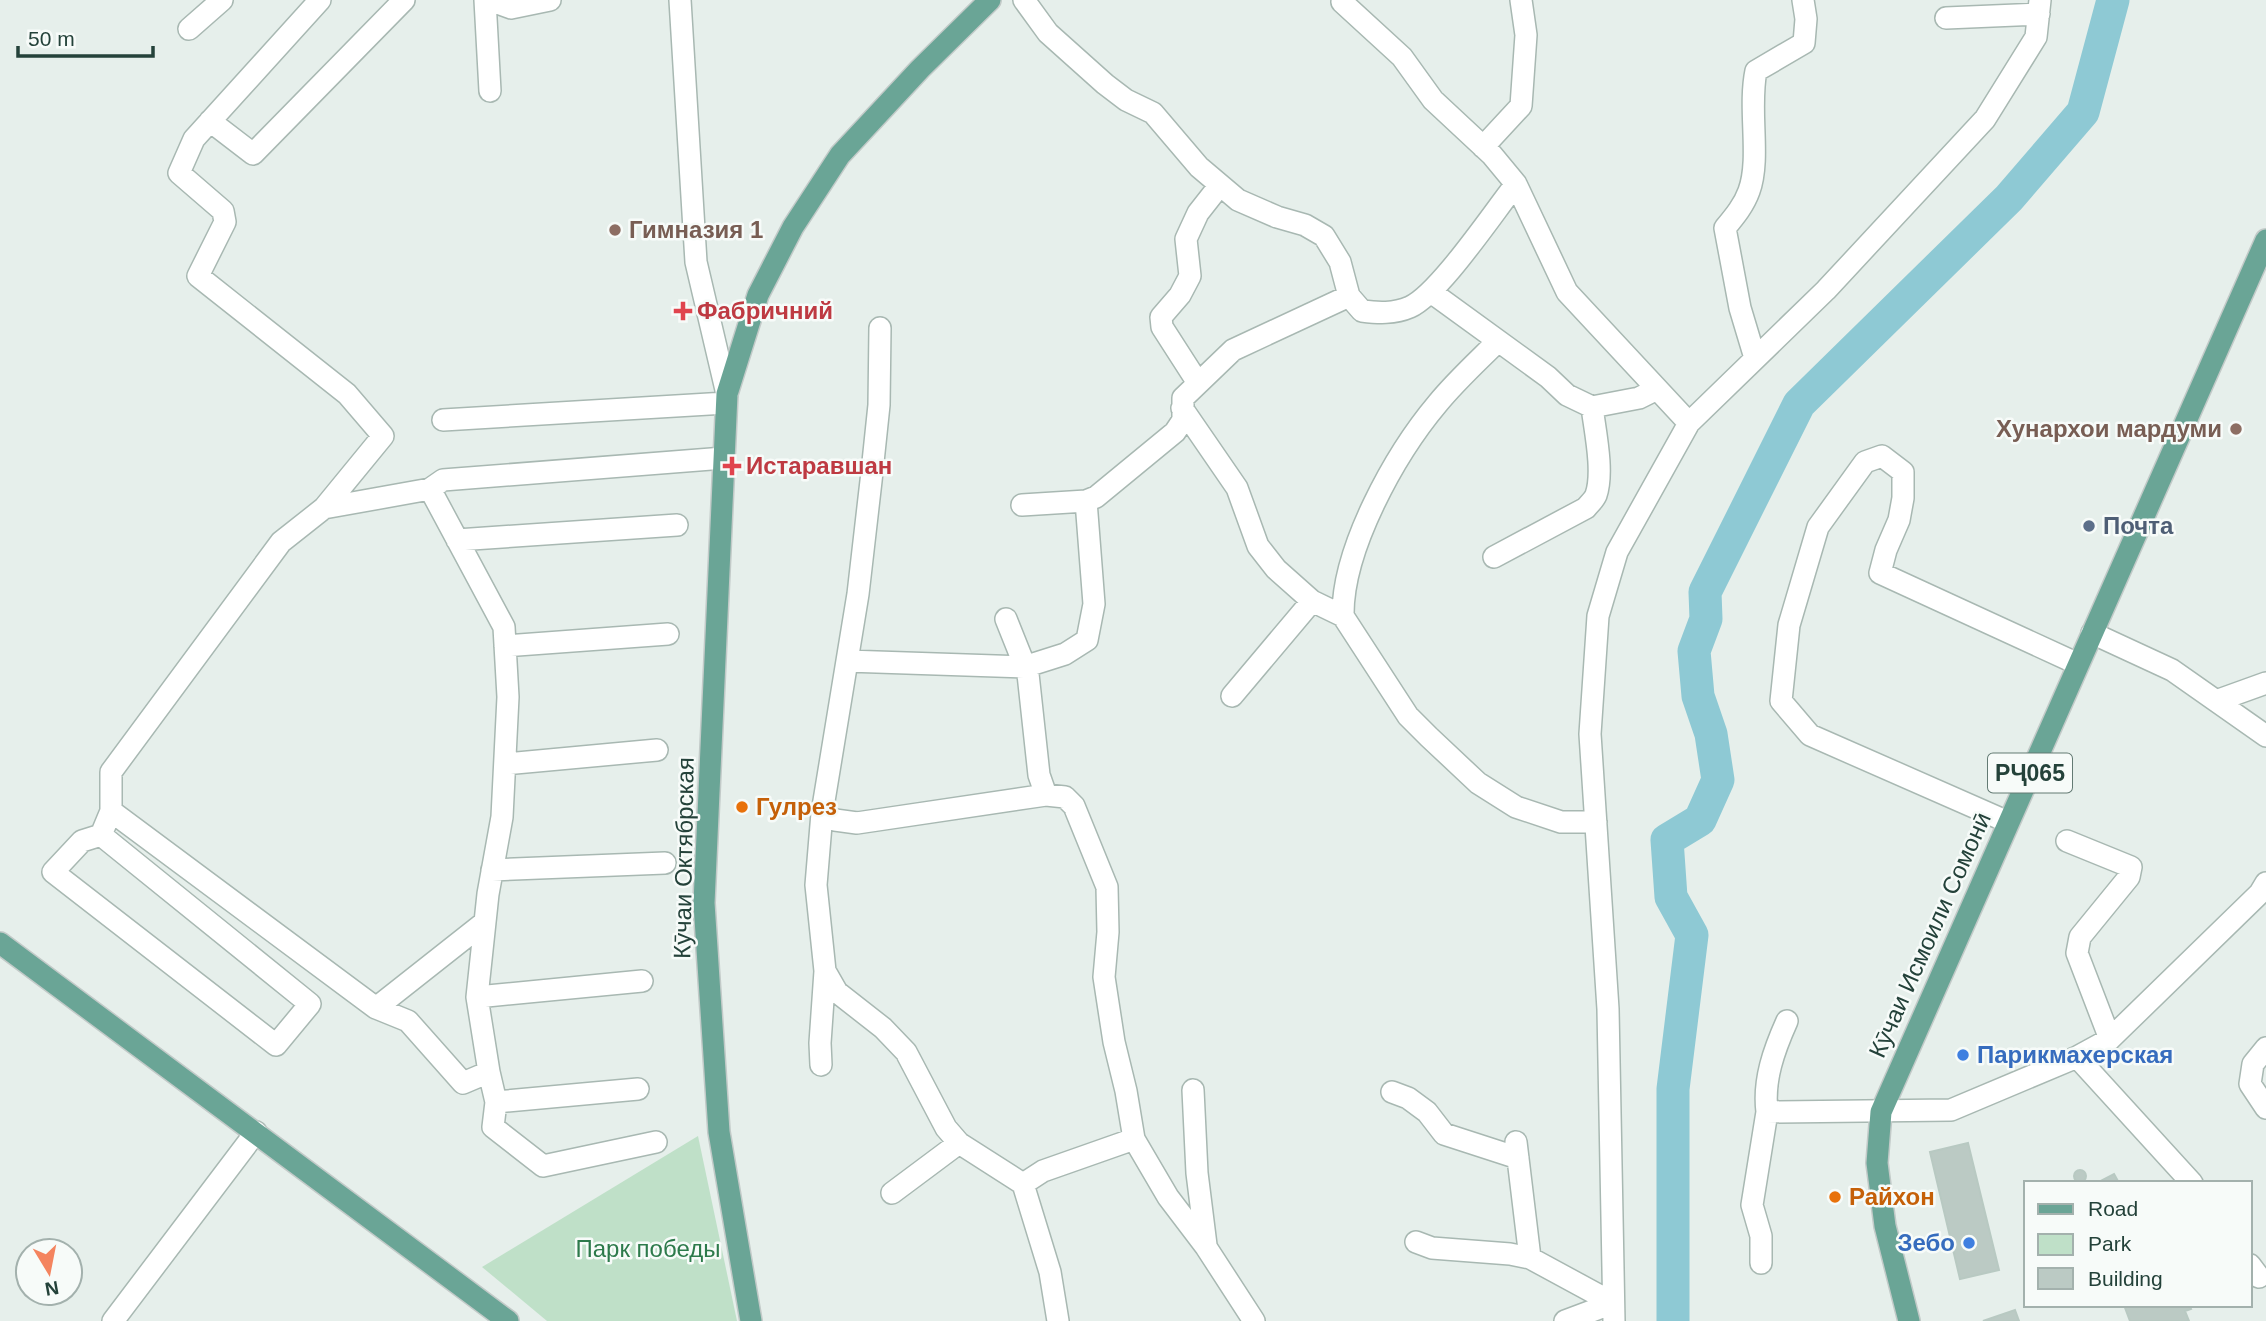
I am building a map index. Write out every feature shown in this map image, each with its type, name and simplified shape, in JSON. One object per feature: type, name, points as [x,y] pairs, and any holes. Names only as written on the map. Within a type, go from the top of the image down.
[{"type":"main road","name":"Кӯчаи Октябрская","points":[[751,1321],[719,1132],[704,903],[727,398],[758,295],[793,227],[840,155],[920,69],[990,0]]},
{"type":"main road","name":"Кӯчаи Исмоили Сомонӣ","points":[[1909,1321],[1884,1214],[1877,1163],[1881,1112],[2266,240]]},
{"type":"main road","points":[[0,943],[508,1321]]},
{"type":"street","points":[[189,29],[222,0]]},
{"type":"street","points":[[101,835],[310,1004],[276,1045],[53,872],[82,841],[101,835],[111,811],[111,772],[281,542],[324,508],[383,436],[347,394],[198,276],[225,222],[223,211],[179,173],[194,139],[320,0]]},
{"type":"street","points":[[210,121],[253,154],[404,0]]},
{"type":"street","points":[[490,91],[487,0],[511,8],[550,0]]},
{"type":"street","points":[[443,420],[727,398],[696,262],[680,0]]},
{"type":"street","points":[[1024,0],[1048,33],[1115,92],[1153,113],[1199,167],[1238,200],[1277,217],[1306,225],[1324,236],[1340,262],[1349,296],[1362,311],[1385,314],[1410,307],[1431,292],[1516,184]]},
{"type":"street","points":[[1483,147],[1521,106],[1526,35],[1521,0]]},
{"type":"street","points":[[1755,358],[1740,308],[1725,228],[1738,213],[1749,189],[1754,151],[1756,72],[1804,43],[1807,19],[1803,0]]},
{"type":"street","points":[[1342,2],[1402,57],[1433,100],[1483,147],[1516,184],[1567,292],[1689,423]]},
{"type":"street","points":[[1614,1312],[1608,1009],[1590,734],[1598,616],[1617,552],[1689,423],[1826,290],[1985,119],[2036,37],[2039,7],[1946,18]]},
{"type":"street","points":[[1198,383],[1163,327],[1161,317],[1180,295],[1190,276],[1186,239],[1198,214],[1220,185]]},
{"type":"street","points":[[1431,292],[1548,377],[1567,395],[1592,407],[1639,398],[1657,389]]},
{"type":"street","points":[[1022,505],[1086,501],[1096,496],[1175,432],[1183,420],[1184,398],[1233,350],[1349,296]]},
{"type":"street","points":[[821,1065],[825,971],[816,885],[822,813],[858,594],[879,405],[880,328]]},
{"type":"street","points":[[1343,616],[1345,579],[1355,543],[1377,498],[1438,402],[1498,341]]},
{"type":"street","points":[[1494,557],[1586,508],[1595,496],[1598,481],[1592,407]]},
{"type":"street","points":[[1182,408],[1237,488],[1258,546],[1276,569],[1312,601],[1343,616],[1408,716],[1478,783],[1516,807],[1561,821],[1596,822]]},
{"type":"street","points":[[2008,822],[1810,735],[1781,701],[1789,625],[1818,527],[1865,462],[1882,456],[1903,472],[1903,498],[1899,520],[1886,550],[1880,573],[2078,664]]},
{"type":"street","points":[[324,508],[430,489],[443,480],[724,458]]},
{"type":"street","points":[[430,489],[504,627],[508,697],[502,817],[492,870],[477,998],[496,1102],[492,1127],[543,1166],[656,1142]]},
{"type":"street","points":[[847,661],[1024,667],[1065,654],[1087,640],[1094,604],[1086,501]]},
{"type":"street","points":[[457,541],[677,524]]},
{"type":"street","points":[[1232,696],[1312,601]]},
{"type":"street","points":[[1006,619],[1028,674],[1039,775],[1046,794]]},
{"type":"street","points":[[2092,633],[2172,670],[2266,736]]},
{"type":"street","points":[[505,646],[668,634]]},
{"type":"street","points":[[2217,701],[2266,682]]},
{"type":"street","points":[[505,764],[657,750]]},
{"type":"street","points":[[822,813],[835,820],[856,823],[1046,794],[1065,797],[1074,806],[1107,887],[1108,932],[1104,977],[1133,1139],[1168,1198],[1206,1247],[1254,1321]]},
{"type":"street","points":[[111,811],[376,1008],[408,1021],[463,1083],[489,1072]]},
{"type":"street","points":[[2067,841],[2131,867],[2129,877],[2080,937],[2077,953],[2110,1039]]},
{"type":"street","points":[[492,870],[666,863]]},
{"type":"street","points":[[1767,1112],[1951,1110],[2077,1057],[2110,1039],[2260,893],[2266,883]]},
{"type":"street","points":[[376,1008],[485,922]]},
{"type":"street","points":[[825,971],[837,992],[883,1028],[906,1052],[946,1128],[959,1143],[1023,1184],[1050,1272],[1058,1321]]},
{"type":"street","points":[[477,998],[642,981]]},
{"type":"street","points":[[1761,1263],[1761,1236],[1752,1205],[1767,1112],[1765,1095],[1774,1051],[1787,1021]]},
{"type":"street","points":[[2266,1048],[2253,1064],[2250,1084],[2266,1108]]},
{"type":"street","points":[[2077,1057],[2190,1181]]},
{"type":"street","points":[[496,1102],[638,1089]]},
{"type":"street","points":[[1193,1090],[1197,1173],[1206,1247]]},
{"type":"street","points":[[1392,1093],[1408,1098],[1427,1112],[1444,1134],[1517,1150],[1530,1258]]},
{"type":"street","points":[[113,1321],[256,1132]]},
{"type":"street","points":[[1023,1184],[1043,1171],[1133,1139]]},
{"type":"street","points":[[892,1193],[959,1143]]},
{"type":"street","points":[[1416,1242],[1432,1248],[1530,1258],[1614,1312]]},
{"type":"street","points":[[1565,1321],[1614,1312]]},
{"type":"green space","name":"Парк победы","points":[[698,1136],[737,1321],[547,1321],[482,1267]]},
{"type":"building","points":[[1968,1143],[1999,1270],[1960,1279],[1930,1152]]},
{"type":"building","points":[[2076,1172],[2084,1172],[2084,1180],[2076,1180]]},
{"type":"building","points":[[2114,1174],[2118,1181],[2101,1181]]},
{"type":"building","points":[[2125,1307],[2191,1309],[2185,1311],[2189,1321],[2130,1321]]},
{"type":"building","points":[[2015,1310],[2019,1321],[1983,1321]]},
{"type":"waterway","points":[[1673,1321],[1673,1089],[1692,935],[1671,897],[1667,840],[1700,820],[1718,780],[1711,734],[1698,696],[1694,651],[1706,619],[1705,592],[1799,404],[2009,198],[2083,112],[2113,0]]},
{"type":"place","name":"Гимназия 1","points":[[615,230]]},
{"type":"place","name":"Фабричний","points":[[683,311]]},
{"type":"place","name":"Хунархои мардуми","points":[[2236,429]]},
{"type":"place","name":"Истаравшан","points":[[732,466]]},
{"type":"place","name":"Почта","points":[[2089,526]]},
{"type":"place","name":"Гулрез","points":[[742,807]]},
{"type":"place","name":"Парикмахерская","points":[[1963,1055]]},
{"type":"place","name":"Райхон","points":[[1835,1197]]},
{"type":"place","name":"Зебо","points":[[1969,1243]]}]
